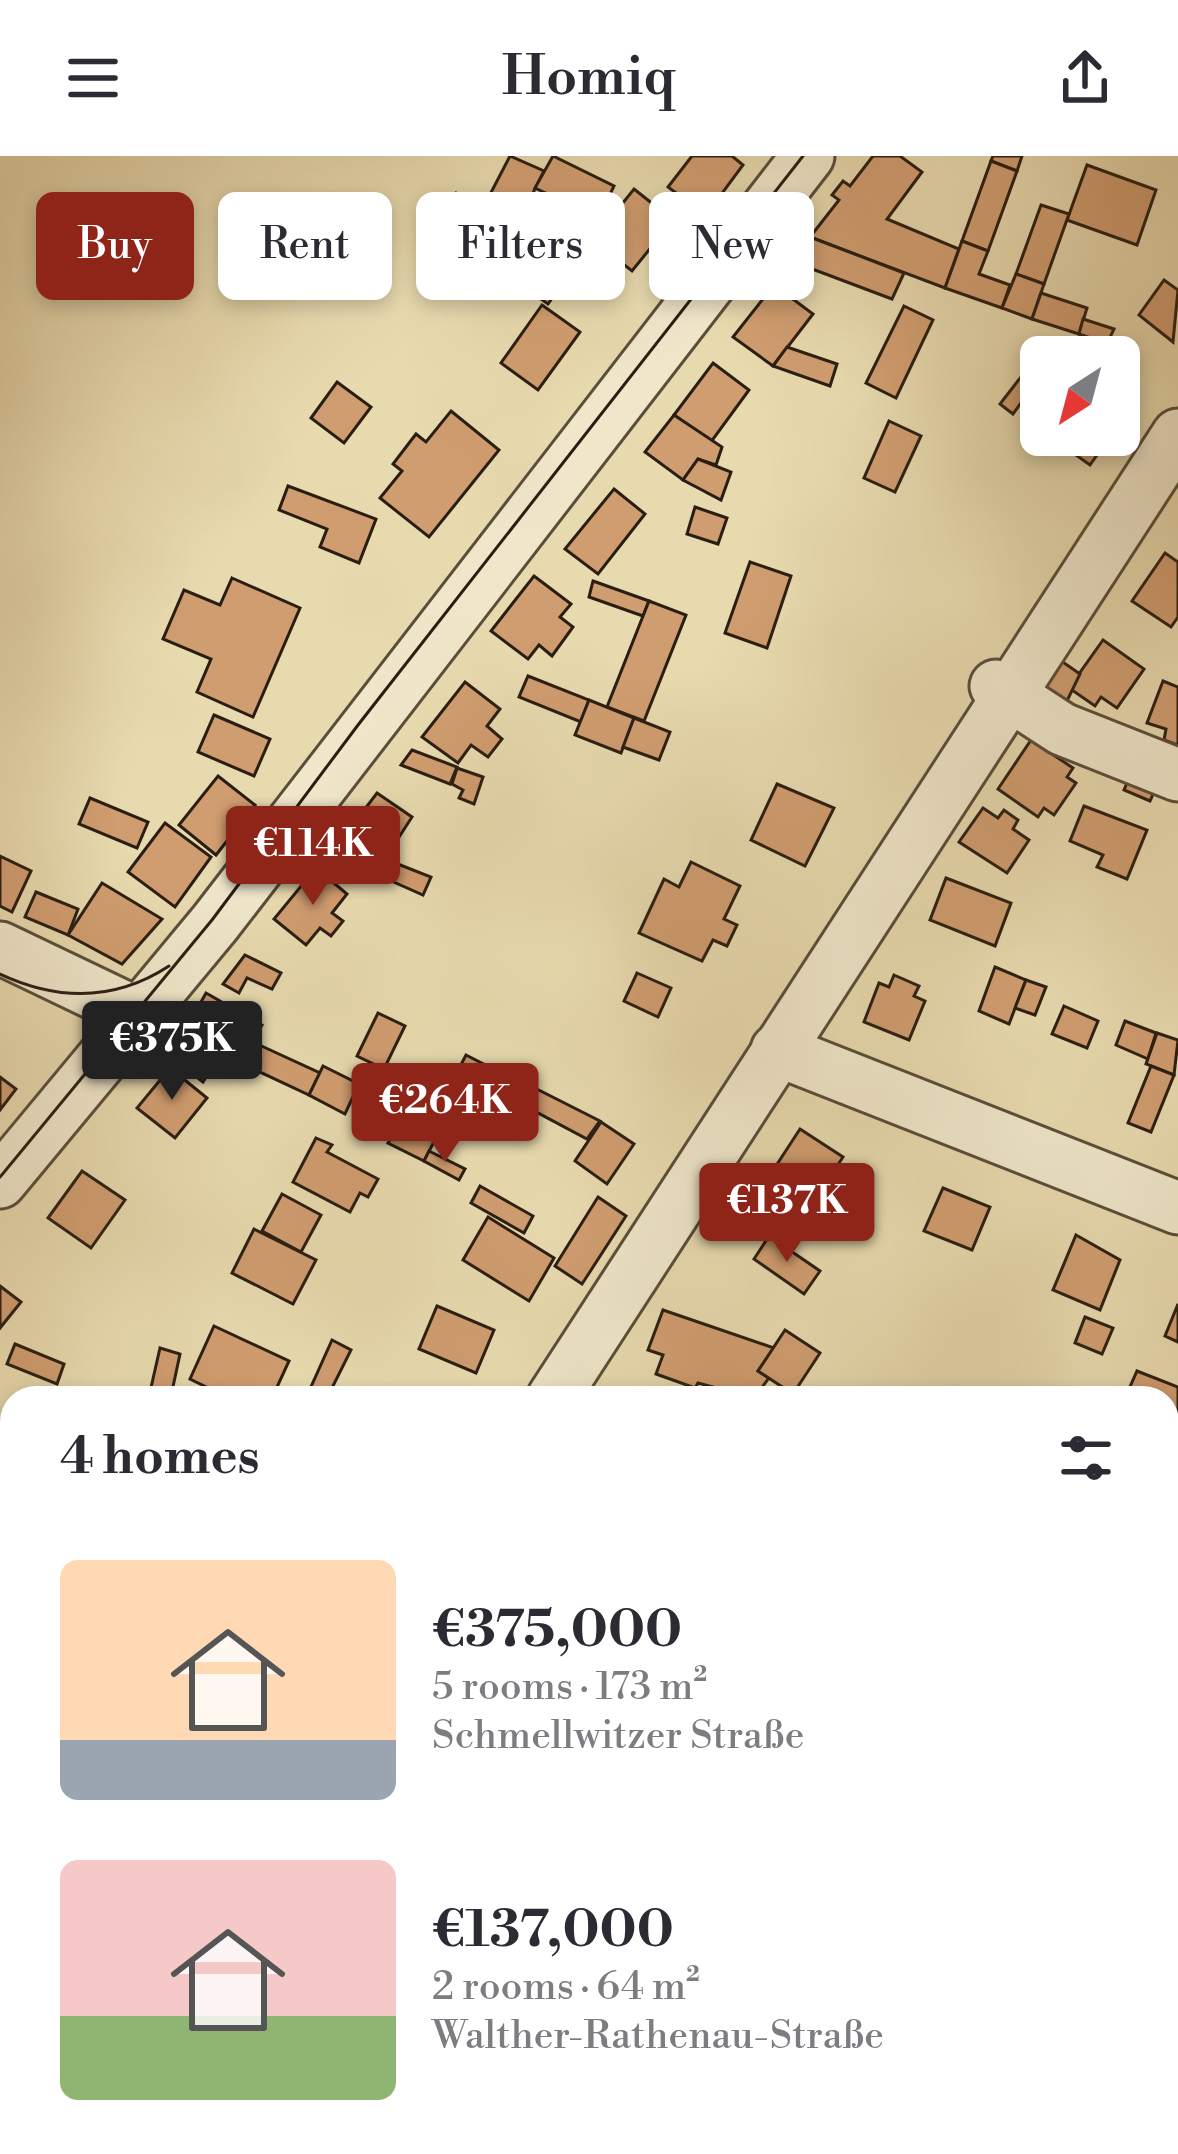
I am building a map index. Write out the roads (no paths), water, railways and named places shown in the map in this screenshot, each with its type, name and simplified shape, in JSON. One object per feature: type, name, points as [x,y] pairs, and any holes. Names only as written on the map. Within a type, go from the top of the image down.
[{"type":"street","points":[[0,1181],[142,1016],[808,156]]},
{"type":"street","points":[[561,1386],[1002,691],[1178,435]]},
{"type":"street","points":[[1002,691],[1062,729],[1178,775]]},
{"type":"street","points":[[0,948],[142,1016]]},
{"type":"street","points":[[777,1050],[1178,1208]]},
{"type":"tram line","points":[[0,1177],[212,920],[358,725],[803,156]]},
{"type":"tram line","points":[[0,974],[43,989],[86,994],[128,986],[169,966]]}]
